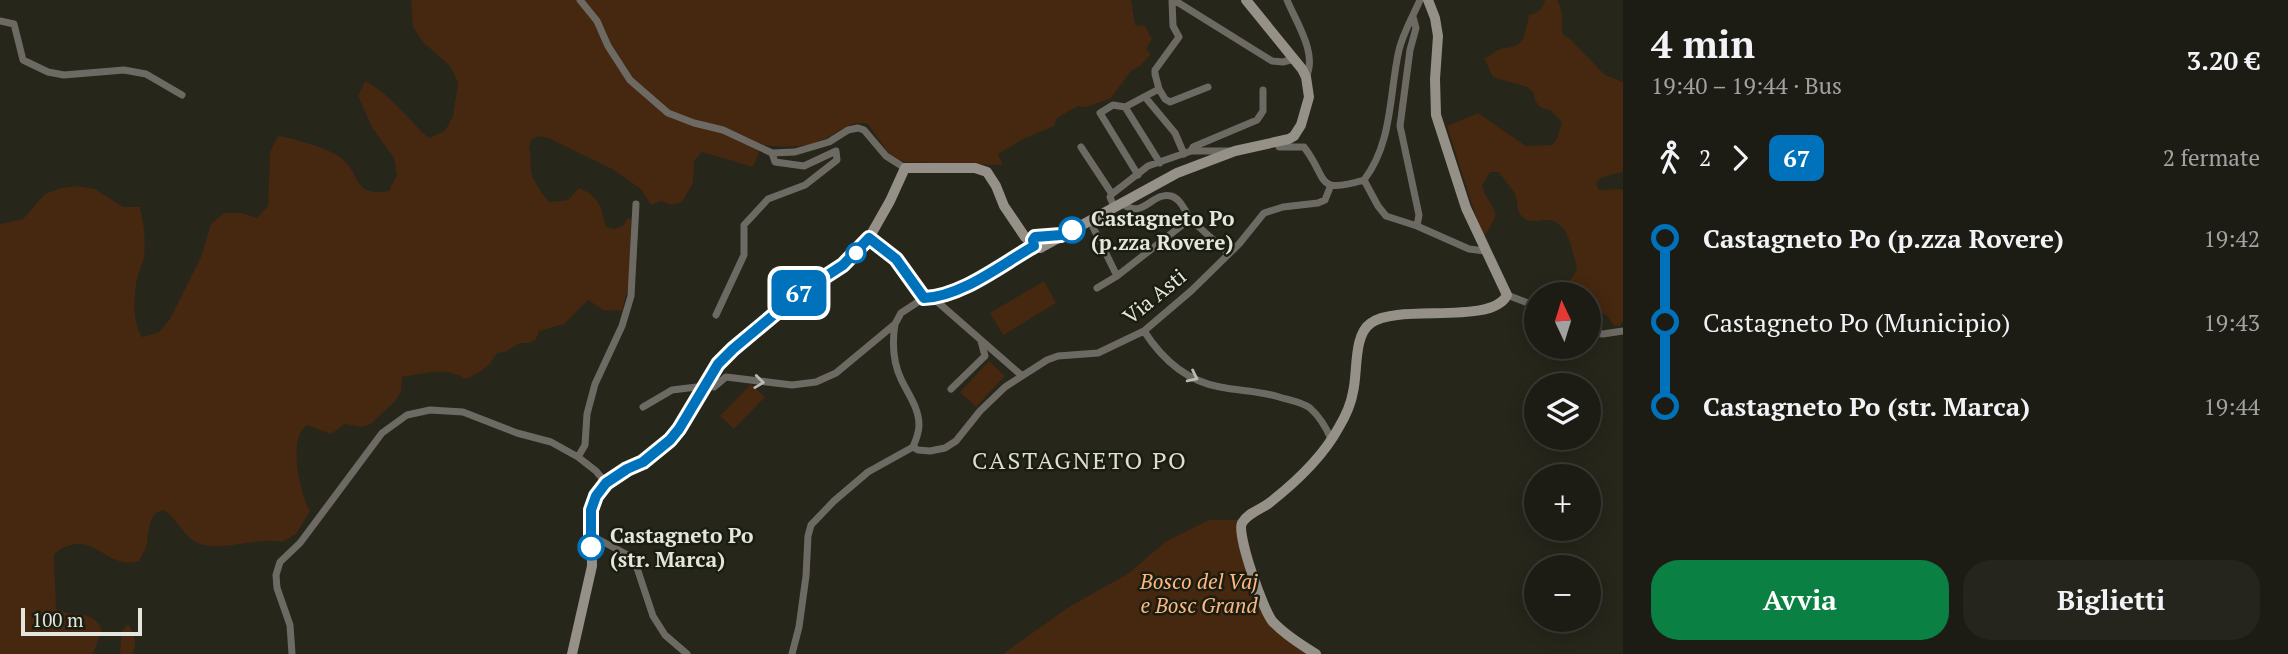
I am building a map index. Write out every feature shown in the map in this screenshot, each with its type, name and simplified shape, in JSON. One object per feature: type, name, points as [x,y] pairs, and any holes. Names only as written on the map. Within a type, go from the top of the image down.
[{"type":"street","points":[[580,0],[597,21],[608,46],[630,80],[668,113],[723,130],[772,153],[807,149],[858,128],[864,130],[886,156],[905,168],[920,166],[983,170],[991,175],[1004,206],[1022,230],[1037,242]]},
{"type":"street","points":[[1173,0],[1272,61],[1294,59]]},
{"type":"street","points":[[1173,0],[1173,26],[1179,37],[1156,70],[1159,89],[1170,103],[1208,87]]},
{"type":"street","points":[[792,654],[799,627],[811,525],[834,501],[869,472],[913,447],[919,429],[919,418],[901,378],[892,340],[895,324],[901,313],[924,298],[933,298],[961,288],[1037,242],[1061,235],[1090,221],[1177,173],[1235,151],[1289,139],[1299,131],[1309,97],[1304,73],[1246,0]]},
{"type":"street","points":[[1287,0],[1308,51],[1310,60],[1304,73]]},
{"type":"street","points":[[1277,142],[1279,147],[1304,147],[1323,180],[1331,185],[1340,187],[1364,180],[1377,160],[1390,120],[1399,50],[1420,0]]},
{"type":"street","points":[[1428,0],[1436,18],[1438,36],[1436,115],[1466,208],[1485,251],[1507,295],[1524,301]]},
{"type":"street","points":[[1413,17],[1416,28],[1410,50],[1400,126],[1419,215],[1417,226]]},
{"type":"street","points":[[0,21],[14,24],[23,60],[48,72],[64,75],[124,70],[146,74],[182,95]]},
{"type":"street","points":[[1138,176],[1100,113],[1113,105],[1125,107],[1159,89]]},
{"type":"street","points":[[1187,153],[1193,146],[1257,120],[1263,111],[1263,90]]},
{"type":"street","points":[[1145,97],[1175,133],[1187,153]]},
{"type":"street","points":[[1125,107],[1160,163]]},
{"type":"street","points":[[1081,147],[1112,194],[1110,197],[1118,205],[1137,209],[1164,196],[1171,196],[1179,200],[1191,219],[1228,253]]},
{"type":"street","points":[[716,315],[744,255],[744,225],[768,198],[805,185],[837,160],[836,151],[804,166],[775,162],[772,153]]},
{"type":"street","points":[[1112,194],[1148,166],[1187,153],[1235,151]]},
{"type":"street","points":[[572,654],[592,566],[591,510],[596,496],[606,483],[643,462],[670,440],[718,364],[733,349],[800,293],[843,265],[869,238],[905,168]]},
{"type":"street","points":[[1364,180],[1386,216],[1417,226],[1469,249],[1485,251]]},
{"type":"street","name":"Via Asti","points":[[913,447],[930,452],[945,449],[956,441],[980,411],[1005,387],[1054,357],[1098,353],[1144,331],[1191,291],[1239,244],[1264,213],[1283,207],[1318,203],[1325,200],[1331,185]]},
{"type":"street","points":[[578,457],[585,445],[587,414],[595,384],[622,326],[631,296],[636,204]]},
{"type":"street","points":[[1097,288],[1191,219]]},
{"type":"street","points":[[1090,221],[1116,276]]},
{"type":"street","points":[[869,238],[896,259],[924,298]]},
{"type":"street","points":[[1316,654],[1272,621],[1262,602],[1240,531],[1241,524],[1314,463],[1340,426],[1353,394],[1361,335],[1369,324],[1378,318],[1390,316],[1493,308],[1503,302],[1507,295]]},
{"type":"street","points":[[933,298],[1021,376]]},
{"type":"street","points":[[643,407],[672,390],[705,385],[714,387],[726,377],[792,385],[816,383],[836,373],[895,324]]},
{"type":"street","points":[[1144,331],[1166,361],[1191,377],[1217,387],[1272,395],[1308,406],[1323,422],[1331,439]]},
{"type":"street","points":[[1601,334],[1623,331]]},
{"type":"street","points":[[951,390],[985,356],[981,340]]},
{"type":"street","points":[[292,654],[290,625],[277,588],[276,575],[280,562],[300,543],[382,433],[392,425],[416,412],[463,412],[517,433],[551,442],[578,457],[606,483]]},
{"type":"street","points":[[590,535],[626,554],[636,565],[653,616],[665,635],[687,654]]},
{"type":"green space","points":[[411,0],[1131,0],[1135,25],[1145,26],[1152,39],[1146,49],[1151,54],[1131,71],[1111,98],[1087,107],[1078,106],[1057,118],[1054,126],[1025,138],[998,154],[1003,165],[904,162],[889,154],[868,124],[861,123],[848,126],[812,144],[762,145],[753,167],[702,152],[694,161],[693,183],[682,202],[672,205],[661,201],[651,205],[641,189],[612,169],[548,138],[538,136],[531,140],[529,148],[531,171],[549,202],[568,200],[579,188],[595,199],[601,208],[606,227],[614,229],[623,226],[627,219],[631,218],[630,281],[622,311],[603,310],[588,300],[564,324],[539,331],[536,339],[529,343],[520,343],[505,352],[497,353],[487,366],[469,377],[464,379],[442,372],[402,377],[401,392],[396,400],[371,424],[362,427],[345,424],[331,434],[307,425],[298,442],[297,466],[302,492],[310,511],[296,534],[282,542],[203,545],[190,538],[164,510],[155,513],[153,517],[139,561],[127,563],[117,560],[89,546],[67,546],[54,554],[56,609],[88,616],[98,623],[102,630],[93,654],[0,654],[0,224],[23,219],[45,194],[61,188],[78,186],[95,189],[123,207],[140,207],[145,251],[137,278],[135,316],[142,337],[159,332],[170,319],[201,257],[211,224],[224,213],[241,213],[257,218],[268,206],[270,152],[278,136],[335,154],[352,170],[362,187],[377,192],[389,191],[397,175],[394,158],[373,129],[358,96],[365,81],[391,100],[429,138],[445,131],[453,116],[458,82],[450,66],[423,42],[413,27]]},
{"type":"green space","points":[[1545,0],[1557,0],[1562,13],[1563,35],[1605,75],[1623,82],[1623,172],[1603,177],[1596,182],[1599,190],[1623,189],[1623,321],[1620,326],[1614,326],[1601,312],[1601,282],[1569,281],[1577,267],[1565,231],[1555,222],[1525,219],[1518,211],[1515,194],[1499,172],[1490,172],[1482,186],[1496,216],[1483,239],[1447,126],[1478,113],[1526,146],[1552,145],[1557,139],[1562,122],[1550,110],[1541,108],[1535,101],[1534,93],[1527,87],[1493,77],[1484,58],[1519,43],[1529,15],[1542,6]]},
{"type":"green space","points":[[1044,281],[1056,303],[1003,335],[990,313]]},
{"type":"green space","points":[[989,361],[1005,376],[976,407],[960,392]]},
{"type":"green space","points":[[751,384],[765,397],[734,429],[720,416]]},
{"type":"green space","name":"Bosco del Vaj e Bosc Grand","points":[[1209,520],[1244,520],[1257,577],[1275,618],[1296,639],[1319,654],[1003,654],[1069,607],[1129,573],[1165,542]]},
{"type":"green space","points":[[128,624],[135,638],[133,654],[120,654],[122,631]]},
{"type":"bus line","name":"67","points":[[591,547],[591,510],[596,496],[606,483],[643,462],[670,440],[718,364],[800,293],[843,265],[869,238],[896,259],[924,298],[933,298],[961,288],[1034,246],[1033,240],[1037,236],[1061,235],[1072,230]]},
{"type":"place","name":"Castagneto Po (p.zza Rovere)","points":[[1072,230]]},
{"type":"place","name":"Castagneto Po (str. Marca)","points":[[591,547]]},
{"type":"district","name":"CASTAGNETO PO","points":[[1080,460]]}]
